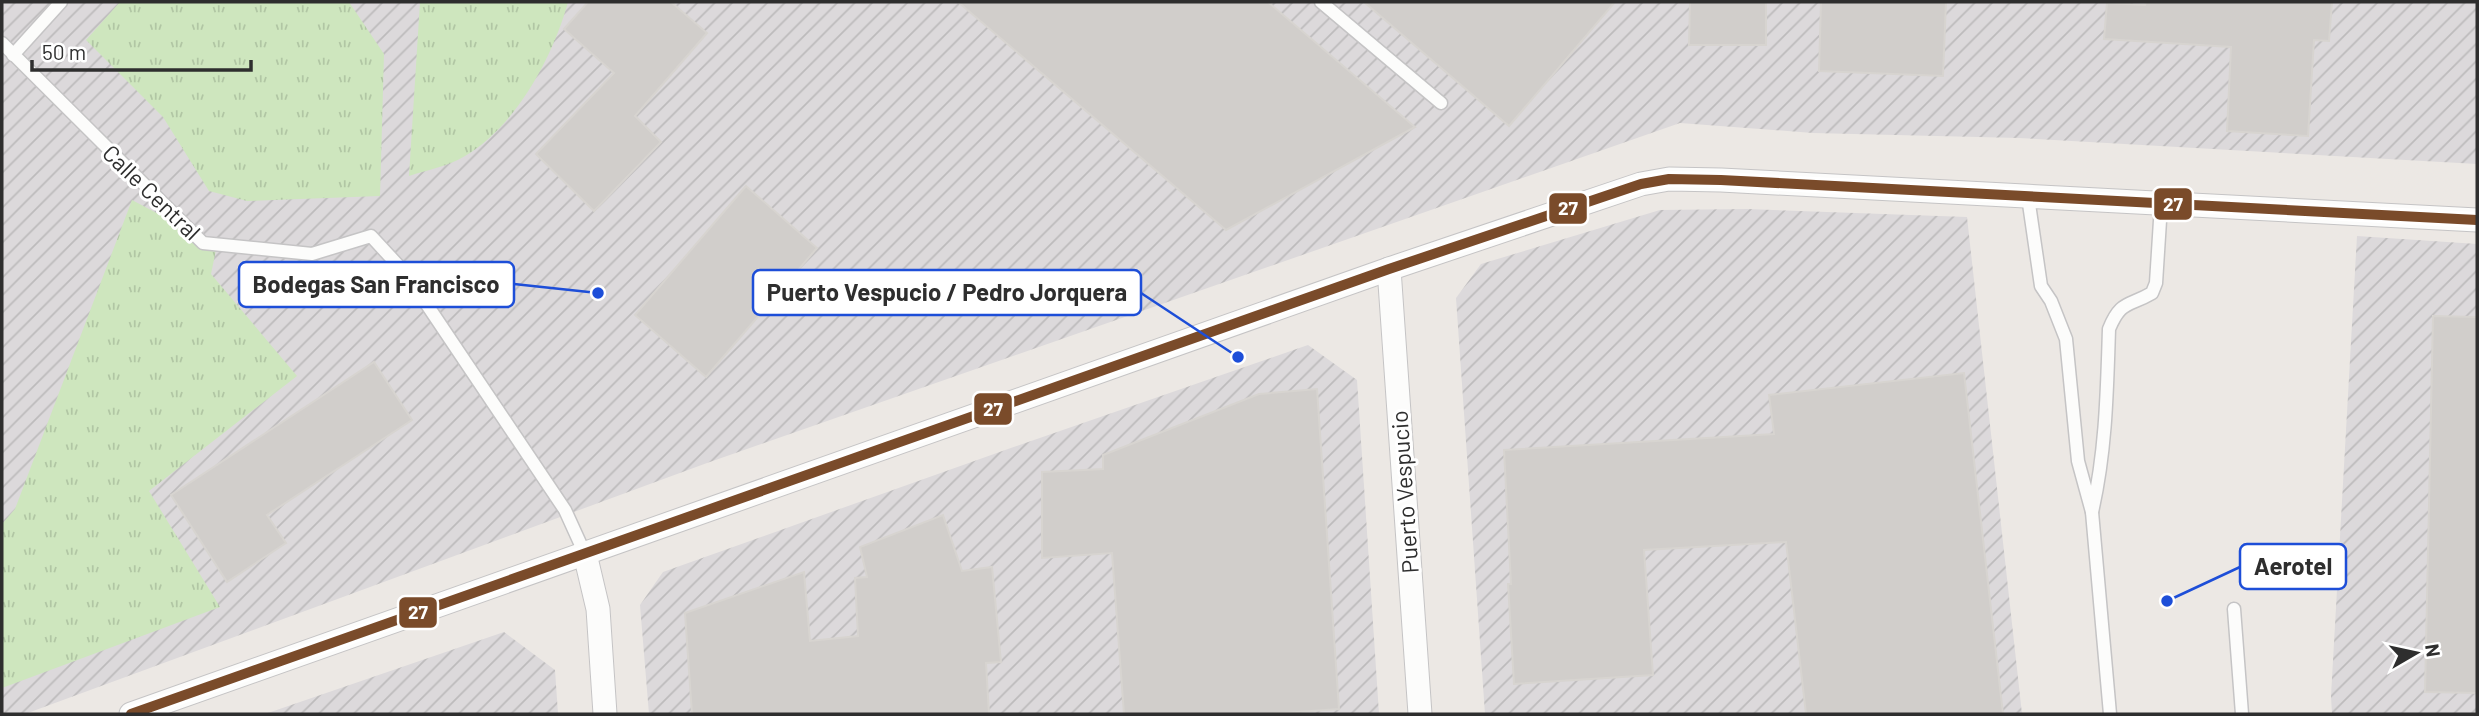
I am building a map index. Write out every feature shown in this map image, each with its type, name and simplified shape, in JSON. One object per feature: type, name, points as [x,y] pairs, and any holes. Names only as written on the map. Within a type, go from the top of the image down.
[{"type":"street","points":[[131,714],[1389,269],[1641,184],[1669,179],[1721,180],[2477,220]]},
{"type":"street","name":"Puerto Vespucio","points":[[1389,269],[1420,714]]},
{"type":"street","points":[[585,554],[598,609],[605,714]]},
{"type":"lane","points":[[13,55],[61,2]]},
{"type":"lane","points":[[1321,2],[1441,103]]},
{"type":"lane","name":"Calle Central","points":[[2,43],[203,243],[312,254],[371,236],[407,275],[565,510],[585,554]]},
{"type":"lane","points":[[2028,197],[2040,286],[2051,300],[2066,339],[2078,461],[2092,512],[2110,714]]},
{"type":"lane","points":[[2092,512],[2105,444],[2109,328],[2115,313],[2127,303],[2152,293],[2157,284],[2161,205]]},
{"type":"lane","points":[[2234,610],[2242,714]]},
{"type":"shaded area","points":[[2,2],[2477,2],[2477,164],[2019,138],[1813,133],[1680,123],[707,463],[25,714],[2,714]]},
{"type":"shaded area","points":[[1747,209],[1967,217],[2022,714],[1485,714],[1456,298],[1481,264],[1660,210]]},
{"type":"shaded area","points":[[2357,236],[2477,244],[2477,714],[2332,714]]},
{"type":"shaded area","points":[[1308,345],[1357,380],[1379,714],[649,714],[640,605],[663,572]]},
{"type":"shaded area","points":[[504,632],[555,670],[558,714],[265,714]]},
{"type":"green space","points":[[120,2],[349,2],[384,54],[380,196],[247,201],[209,191],[163,117],[86,40]]},
{"type":"green space","points":[[420,2],[568,2],[542,67],[516,109],[500,127],[465,156],[409,176]]},
{"type":"green space","points":[[132,200],[217,245],[211,274],[297,376],[149,491],[220,607],[2,688],[2,524],[15,509]]},
{"type":"building","points":[[588,2],[671,2],[707,33],[635,116],[661,142],[594,211],[536,154],[614,73],[564,29]]},
{"type":"building","points":[[958,2],[1268,2],[1415,127],[1226,230]]},
{"type":"building","points":[[1364,2],[1615,2],[1509,126]]},
{"type":"building","points":[[1690,2],[1766,2],[1766,45],[1689,45]]},
{"type":"building","points":[[1821,2],[1946,2],[1943,76],[1819,71]]},
{"type":"building","points":[[2146,2],[2332,2],[2329,41],[2314,40],[2308,136],[2227,131],[2231,47],[2104,39],[2107,3],[2145,5]]},
{"type":"building","points":[[746,186],[817,248],[706,377],[635,315]]},
{"type":"building","points":[[2433,316],[2477,317],[2477,693],[2425,692]]},
{"type":"building","points":[[374,362],[412,420],[267,515],[286,543],[227,582],[171,495]]},
{"type":"building","points":[[1964,373],[2003,714],[1806,714],[1786,542],[1644,550],[1653,675],[1514,684],[1504,450],[1774,434],[1769,395]]},
{"type":"building","points":[[1317,389],[1339,709],[1270,714],[1124,714],[1112,553],[1042,558],[1042,472],[1103,469],[1103,455],[1259,394]]},
{"type":"building","points":[[943,515],[962,571],[992,567],[1001,662],[986,663],[989,714],[692,714],[685,613],[804,572],[810,641],[858,636],[855,578],[867,577],[860,547]]},
{"type":"transit line","name":"27","points":[[131,714],[1389,269],[1641,184],[1669,179],[1721,180],[2477,220]]},
{"type":"place","name":"Bodegas San Francisco","points":[[598,293]]},
{"type":"place","name":"Puerto Vespucio / Pedro Jorquera","points":[[1238,357]]},
{"type":"place","name":"Aerotel","points":[[2167,601]]}]
